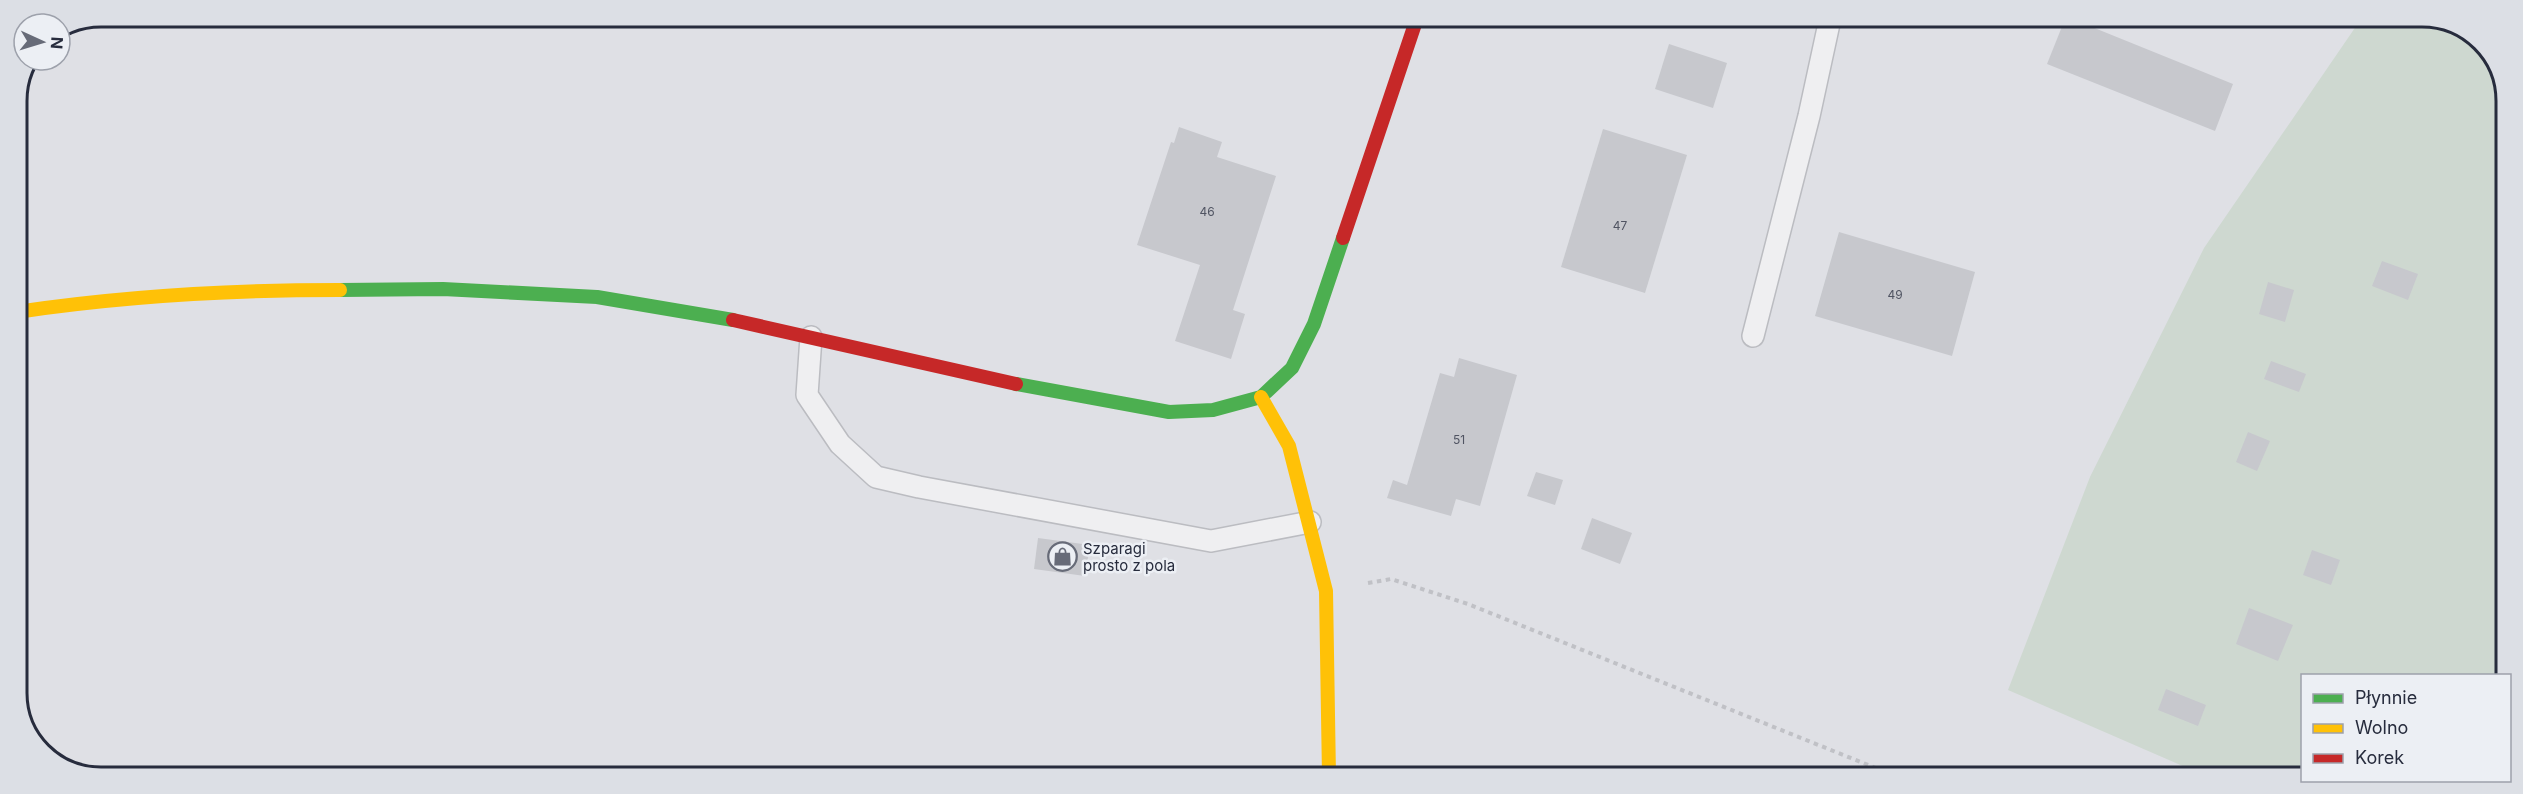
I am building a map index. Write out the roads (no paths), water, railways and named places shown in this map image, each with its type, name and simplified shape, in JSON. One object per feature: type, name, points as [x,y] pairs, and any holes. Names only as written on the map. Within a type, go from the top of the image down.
[{"type":"street","points":[[27,311],[84,302],[238,290],[443,289],[597,297],[752,322],[991,379],[1122,405],[1169,412],[1213,410],[1261,397],[1292,368],[1314,324],[1415,27]]},
{"type":"street","points":[[1261,397],[1289,446],[1326,591],[1329,767]]},
{"type":"lane","points":[[1753,336],[1809,116],[1828,27]]},
{"type":"lane","points":[[811,337],[807,395],[840,444],[876,477],[1211,541],[1310,522]]},
{"type":"place","name":"Szparagi prosto z pola","points":[[1062,557]]}]
